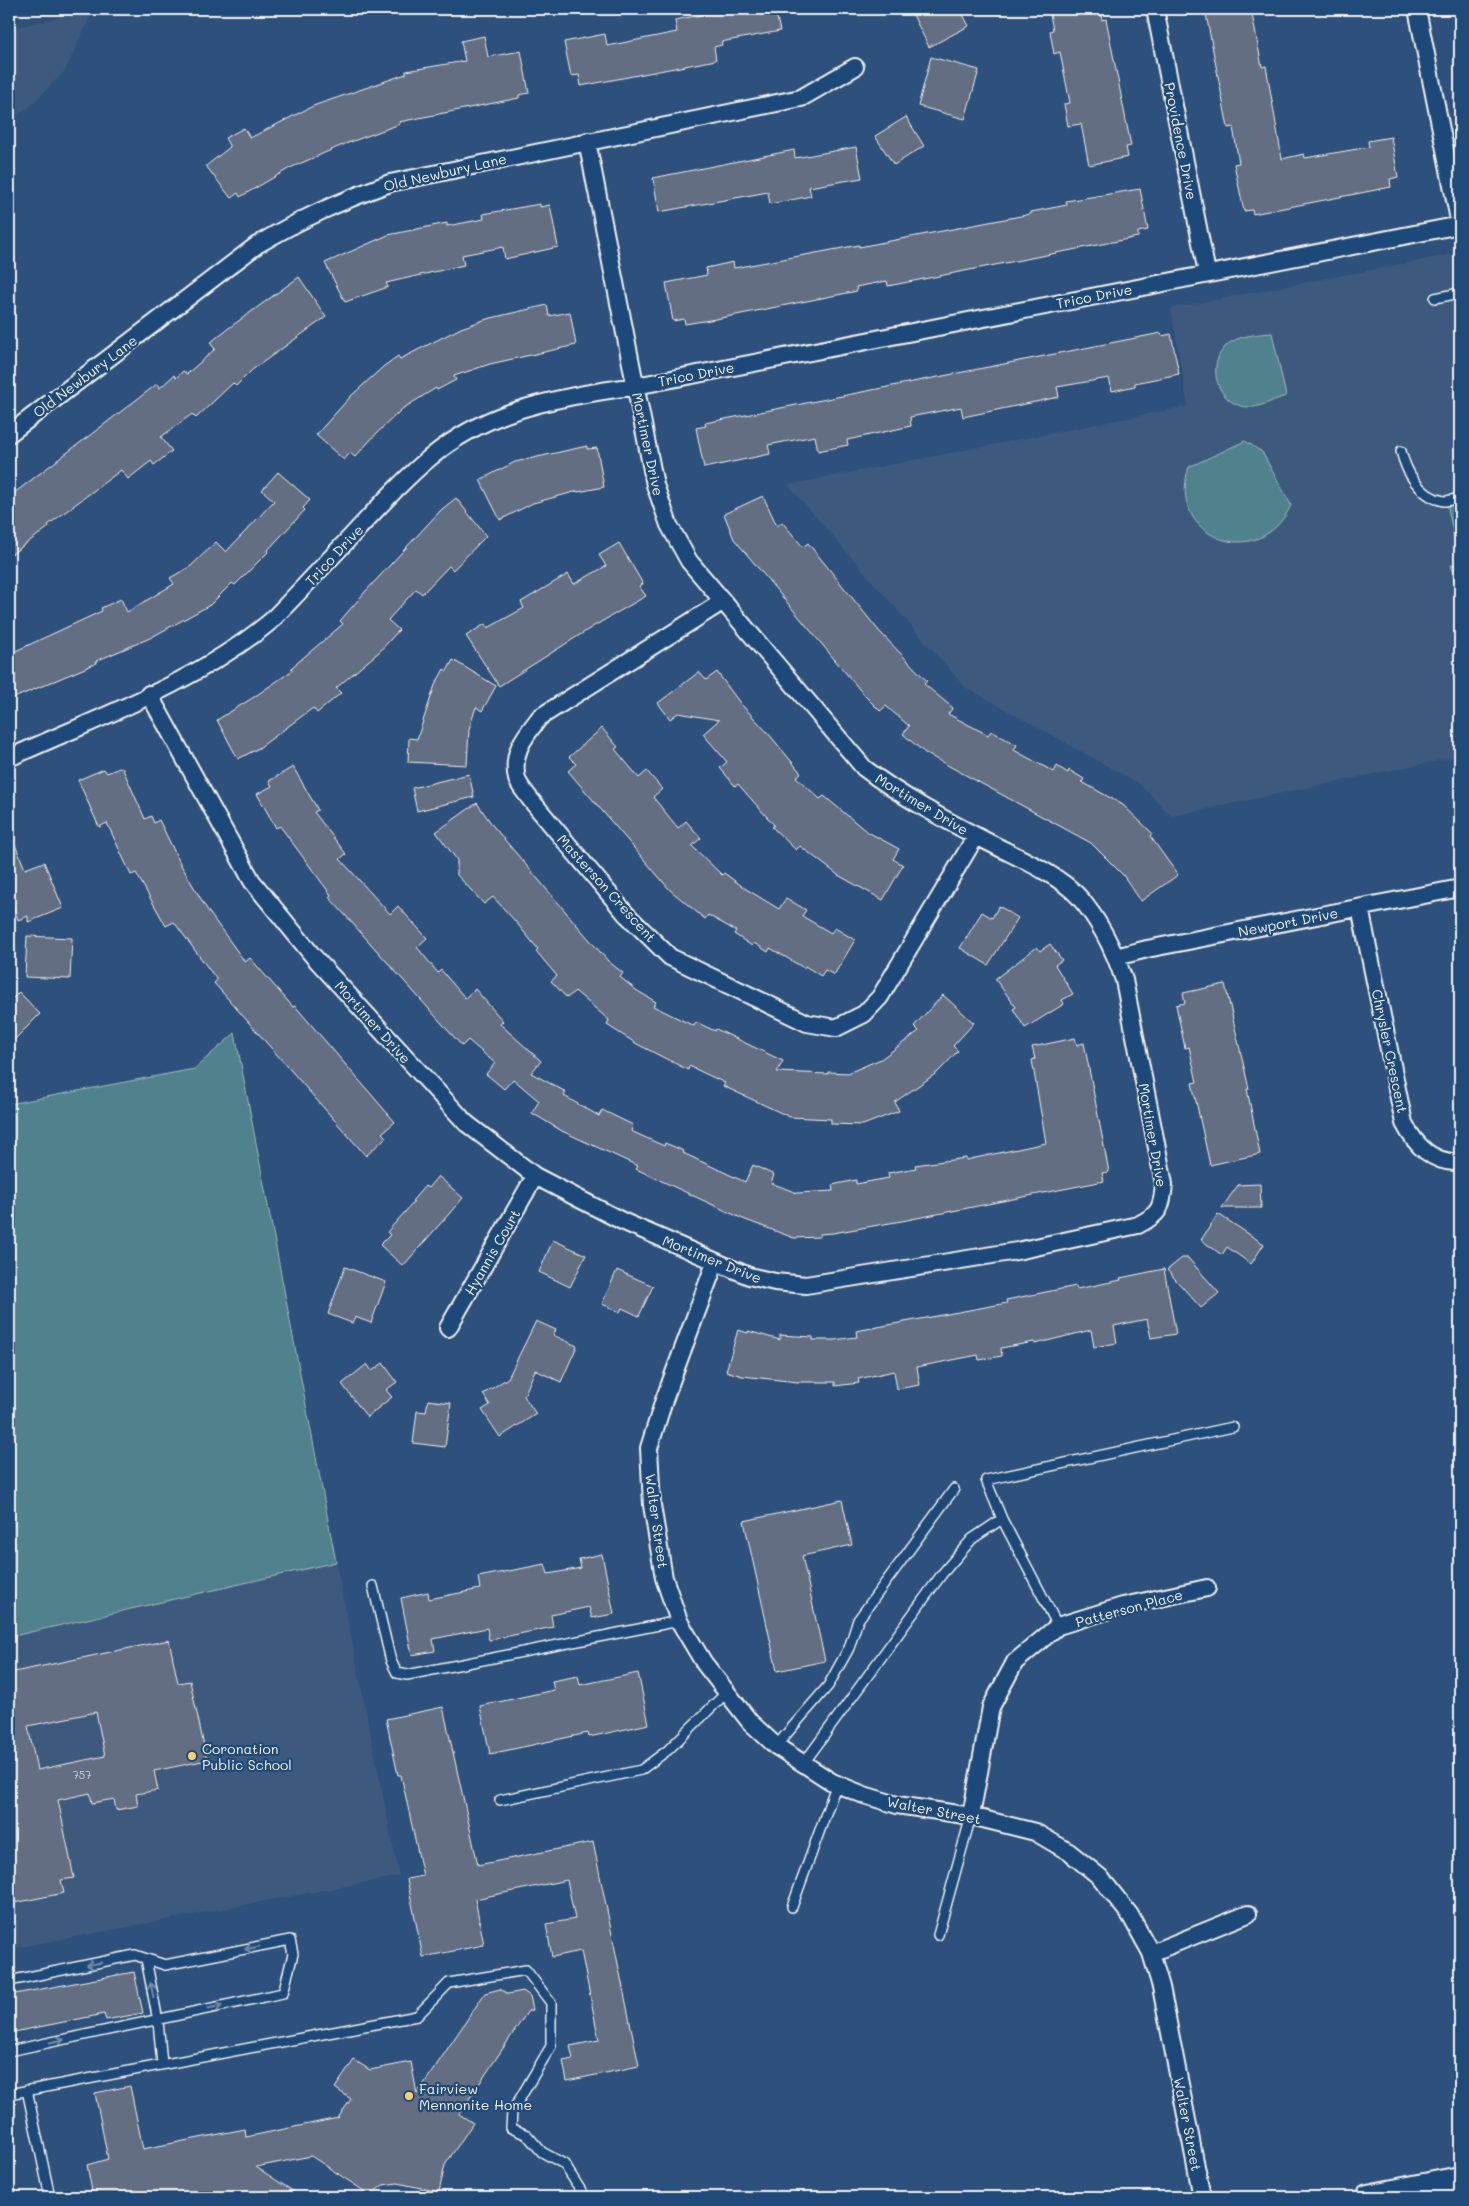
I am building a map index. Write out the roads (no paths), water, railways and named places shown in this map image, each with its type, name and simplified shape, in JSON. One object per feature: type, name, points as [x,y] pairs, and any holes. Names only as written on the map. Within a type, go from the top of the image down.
[{"type":"street","name":"Providence Drive","points":[[1155,9],[1207,273]]},
{"type":"street","points":[[1417,9],[1460,225]]},
{"type":"street","name":"Old Newbury Lane","points":[[9,434],[257,245],[297,221],[337,202],[390,183],[800,98],[855,67]]},
{"type":"street","name":"Mortimer Drive","points":[[149,694],[252,881],[313,956],[466,1123],[535,1176],[622,1222],[749,1276],[775,1282],[806,1285],[1016,1251],[1138,1225],[1155,1217],[1163,1202],[1164,1184],[1124,980],[1101,927],[1078,896],[1047,873],[894,791],[864,768],[722,602],[689,560],[669,526],[655,485],[587,141]]},
{"type":"street","name":"Trico Drive","points":[[9,758],[201,669],[247,641],[271,621],[406,477],[435,452],[467,432],[508,413],[569,397],[636,386],[1460,225]]},
{"type":"street","name":"Masterson Crescent","points":[[722,602],[540,717],[520,743],[516,758],[517,780],[530,799],[626,914],[670,956],[807,1023],[836,1028],[864,1014],[880,996],[976,836]]},
{"type":"street","name":"Newport Drive","points":[[1116,958],[1147,949],[1460,888]]},
{"type":"street","name":"Chrysler Crescent","points":[[1360,908],[1404,1123],[1422,1150],[1438,1158],[1460,1162]]},
{"type":"street","name":"Hyannis Court","points":[[448,1328],[535,1176]]},
{"type":"street","name":"Walter Street","points":[[715,1263],[664,1400],[650,1448],[652,1505],[664,1578],[679,1622],[704,1663],[750,1722],[776,1746],[804,1764],[837,1783],[897,1805],[971,1816],[1035,1832],[1069,1852],[1100,1877],[1130,1915],[1151,1952],[1161,1987],[1202,2197]]},
{"type":"street","name":"Patterson Place","points":[[971,1816],[992,1707],[1015,1662],[1058,1626],[1123,1606],[1207,1588]]},
{"type":"street","points":[[1151,1952],[1248,1914]]},
{"type":"street","points":[[1368,2197],[1460,2179]]},
{"type":"lane","points":[[1434,298],[1460,293]]},
{"type":"lane","points":[[1401,451],[1408,472],[1423,490],[1445,501],[1460,498]]},
{"type":"lane","points":[[1058,1626],[1002,1519],[986,1480],[1233,1427]]},
{"type":"lane","points":[[776,1746],[828,1686],[849,1648],[858,1620],[954,1489]]},
{"type":"lane","points":[[804,1764],[942,1574],[972,1539],[1002,1519]]},
{"type":"lane","points":[[373,1586],[391,1662],[397,1674],[407,1675],[679,1622]]},
{"type":"lane","points":[[500,1800],[640,1770],[668,1750],[726,1693]]},
{"type":"lane","points":[[792,1907],[837,1783]]},
{"type":"lane","points":[[938,1935],[971,1816]]},
{"type":"lane","points":[[9,1981],[135,1955],[165,1965],[290,1940],[293,1954],[283,1993],[179,2014],[158,2021],[9,2051]]},
{"type":"lane","points":[[146,1959],[158,2021],[162,2064]]},
{"type":"lane","points":[[9,2094],[417,2016],[449,1983],[526,1970],[551,2002],[551,2046],[512,2112],[512,2128],[527,2135],[542,2152],[564,2164],[584,2197]]},
{"type":"lane","points":[[27,2090],[50,2197]]},
{"type":"place","name":"Coronation Public School","points":[[192,1756]]},
{"type":"place","name":"Fairview Mennonite Home","points":[[409,2096]]}]
